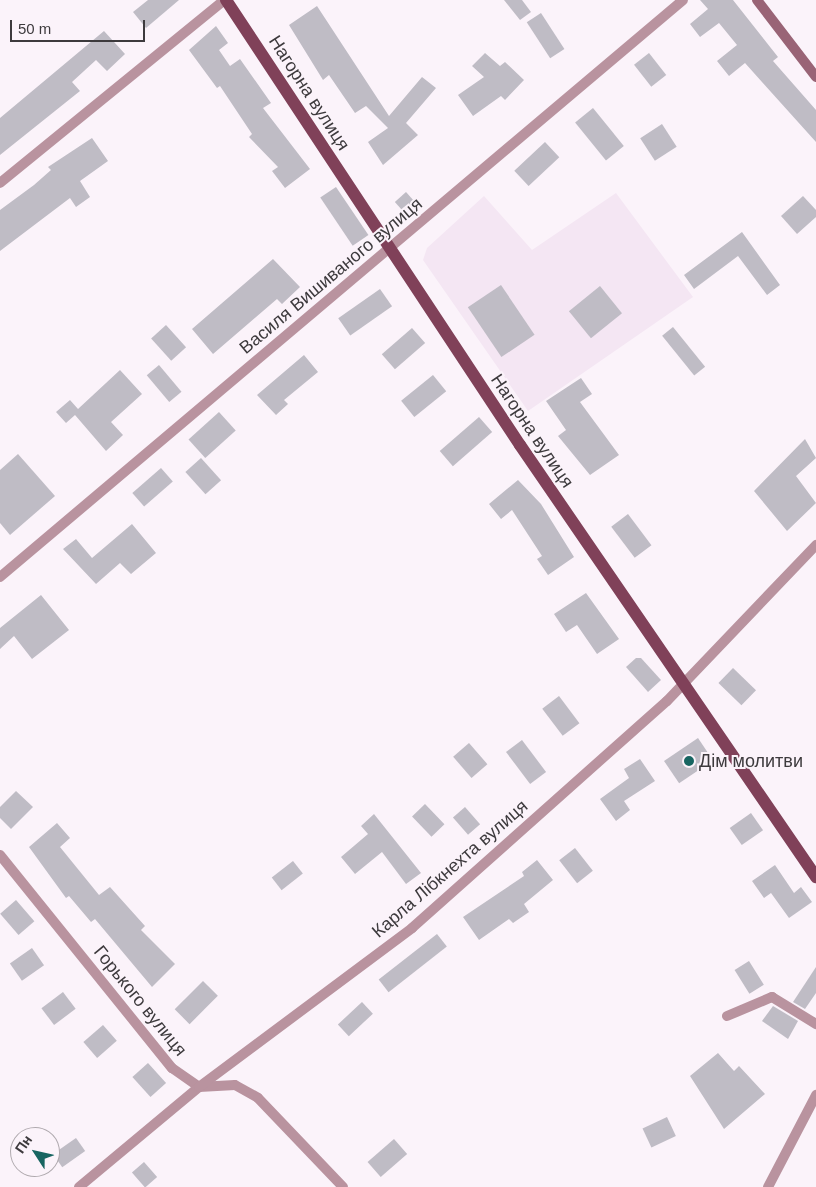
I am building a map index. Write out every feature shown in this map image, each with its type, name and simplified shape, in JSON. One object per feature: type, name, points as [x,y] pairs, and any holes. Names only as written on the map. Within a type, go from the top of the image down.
[{"type":"main road","name":"Нагорна вулиця","points":[[225,0],[389,248],[683,684],[816,876]]},
{"type":"main road","points":[[757,0],[816,76]]},
{"type":"street","points":[[0,184],[225,0]]},
{"type":"street","name":"Василя Вишиваного вулиця","points":[[0,577],[683,0]]},
{"type":"street","name":"Карла Лібкнехта вулиця","points":[[79,1187],[199,1087],[412,928],[683,684],[816,546]]},
{"type":"street","name":"Горького вулиця","points":[[0,855],[172,1068],[199,1087]]},
{"type":"street","points":[[727,1016],[772,996],[816,1024]]},
{"type":"street","points":[[199,1087],[235,1085],[258,1098],[343,1187]]},
{"type":"street","points":[[768,1187],[816,1095]]},
{"type":"shaded area","points":[[616,193],[693,297],[528,411],[423,260],[427,248],[484,196],[532,250]]},
{"type":"building","points":[[148,0],[179,0],[146,28],[133,12]]},
{"type":"building","points":[[504,0],[522,0],[531,12],[520,20]]},
{"type":"building","points":[[700,0],[733,0],[778,57],[773,61],[816,110],[816,142],[745,63],[729,76],[717,61],[737,45],[719,23],[700,37],[690,24],[708,9]]},
{"type":"building","points":[[317,6],[389,116],[422,77],[436,88],[406,123],[418,135],[383,165],[368,142],[388,128],[366,106],[355,113],[329,75],[323,80],[289,25]]},
{"type":"building","points":[[541,13],[564,49],[550,58],[527,22]]},
{"type":"building","points":[[216,26],[228,43],[219,50],[230,66],[240,59],[271,103],[263,108],[310,169],[285,188],[272,171],[278,167],[249,137],[252,134],[220,86],[217,88],[189,50]]},
{"type":"building","points":[[104,31],[125,54],[107,71],[96,60],[72,82],[80,91],[0,155],[0,118]]},
{"type":"building","points":[[485,53],[500,66],[505,62],[524,80],[505,100],[501,96],[473,116],[458,95],[484,77],[472,66]]},
{"type":"building","points":[[649,53],[666,75],[651,87],[634,65]]},
{"type":"building","points":[[593,108],[624,146],[606,161],[575,122]]},
{"type":"building","points":[[662,124],[677,147],[655,161],[640,138]]},
{"type":"building","points":[[92,138],[108,161],[80,181],[90,197],[76,207],[70,198],[0,251],[0,210],[51,170],[48,167]]},
{"type":"building","points":[[545,142],[559,157],[529,186],[514,171]]},
{"type":"building","points":[[336,187],[368,235],[353,246],[320,198]]},
{"type":"building","points":[[406,192],[415,202],[404,212],[395,202]]},
{"type":"building","points":[[803,196],[816,210],[816,217],[797,234],[781,216]]},
{"type":"building","points":[[742,232],[780,285],[767,295],[738,256],[694,289],[684,275]]},
{"type":"building","points":[[273,259],[300,287],[282,304],[277,299],[213,354],[192,329]]},
{"type":"building","points":[[501,285],[535,335],[501,357],[468,307]]},
{"type":"building","points":[[600,286],[622,313],[591,338],[569,311]]},
{"type":"building","points":[[380,289],[392,306],[350,335],[338,318]]},
{"type":"building","points":[[166,325],[186,347],[171,361],[151,338]]},
{"type":"building","points":[[673,327],[705,367],[694,375],[662,336]]},
{"type":"building","points":[[412,328],[425,343],[395,369],[382,354]]},
{"type":"building","points":[[304,355],[318,372],[284,400],[288,404],[276,415],[257,395]]},
{"type":"building","points":[[159,365],[181,392],[169,402],[147,375]]},
{"type":"building","points":[[120,370],[142,394],[111,422],[123,435],[106,451],[75,415],[66,423],[56,412],[70,400],[78,409]]},
{"type":"building","points":[[433,375],[446,391],[414,417],[401,401]]},
{"type":"building","points":[[581,378],[592,394],[580,402],[619,455],[590,475],[558,436],[566,430],[546,401]]},
{"type":"building","points":[[219,412],[236,431],[205,458],[189,439]]},
{"type":"building","points":[[479,417],[492,432],[453,466],[440,451]]},
{"type":"building","points":[[805,439],[816,458],[796,476],[816,503],[787,531],[754,491]]},
{"type":"building","points":[[18,454],[55,496],[10,535],[0,523],[0,470]]},
{"type":"building","points":[[201,458],[221,480],[205,494],[185,472]]},
{"type":"building","points":[[161,468],[173,482],[144,507],[132,493]]},
{"type":"building","points":[[518,480],[541,504],[574,557],[548,575],[537,559],[542,556],[512,510],[501,519],[489,504]]},
{"type":"building","points":[[628,514],[651,545],[635,558],[611,527]]},
{"type":"building","points":[[132,524],[156,553],[131,574],[120,563],[96,584],[63,549],[76,539],[92,558]]},
{"type":"building","points":[[586,593],[619,639],[597,654],[577,625],[566,632],[554,614]]},
{"type":"building","points":[[41,595],[69,630],[32,659],[14,636],[0,649],[0,628]]},
{"type":"building","points":[[636,658],[641,658],[661,680],[648,692],[626,667]]},
{"type":"building","points":[[733,668],[756,690],[741,705],[718,683]]},
{"type":"building","points":[[559,696],[579,723],[563,736],[542,709]]},
{"type":"building","name":"Дім молитви","points":[[698,738],[713,760],[679,783],[664,761]]},
{"type":"building","points":[[522,740],[546,772],[530,784],[506,752]]},
{"type":"building","points":[[469,743],[487,764],[472,778],[453,757]]},
{"type":"building","points":[[640,759],[655,781],[624,801],[630,810],[616,821],[600,799],[629,778],[624,769]]},
{"type":"building","points":[[16,791],[33,807],[11,829],[0,818],[0,807]]},
{"type":"building","points":[[425,804],[444,824],[432,837],[412,817]]},
{"type":"building","points":[[465,807],[480,824],[468,835],[453,817]]},
{"type":"building","points":[[751,813],[763,830],[742,845],[730,828]]},
{"type":"building","points":[[374,814],[421,873],[406,884],[382,852],[355,874],[341,857],[368,834],[361,826]]},
{"type":"building","points":[[57,823],[70,838],[60,847],[99,895],[110,887],[145,926],[141,930],[175,964],[152,987],[95,919],[91,922],[69,896],[66,898],[29,847]]},
{"type":"building","points":[[575,848],[593,871],[577,883],[559,860]]},
{"type":"building","points":[[537,860],[553,880],[524,904],[529,912],[513,923],[509,919],[479,940],[463,917],[524,876],[522,872]]},
{"type":"building","points":[[293,861],[303,874],[282,890],[272,878]]},
{"type":"building","points":[[775,865],[794,893],[801,887],[812,902],[789,918],[771,893],[764,898],[752,881]]},
{"type":"building","points":[[16,900],[34,921],[19,935],[0,914]]},
{"type":"building","points":[[437,934],[447,947],[389,992],[379,980]]},
{"type":"building","points":[[32,948],[44,965],[22,981],[10,963]]},
{"type":"building","points":[[749,961],[764,985],[749,994],[735,970]]},
{"type":"building","points":[[816,967],[816,993],[805,1009],[793,1002]]},
{"type":"building","points":[[203,981],[218,996],[190,1024],[175,1009]]},
{"type":"building","points":[[63,992],[76,1009],[54,1025],[41,1008]]},
{"type":"building","points":[[362,1002],[373,1014],[349,1036],[338,1025]]},
{"type":"building","points":[[773,1006],[798,1021],[788,1039],[762,1021]]},
{"type":"building","points":[[103,1025],[117,1041],[97,1058],[83,1042]]},
{"type":"building","points":[[718,1053],[734,1071],[739,1066],[765,1094],[724,1129],[690,1076]]},
{"type":"building","points":[[148,1063],[166,1083],[150,1097],[132,1077]]},
{"type":"building","points":[[667,1117],[676,1136],[651,1147],[643,1128]]},
{"type":"building","points":[[76,1138],[85,1151],[62,1167],[60,1164],[60,1149]]},
{"type":"building","points":[[394,1139],[407,1154],[381,1177],[368,1162]]},
{"type":"building","points":[[144,1162],[157,1177],[145,1187],[132,1172]]},
{"type":"place","name":"Дім молитви","points":[[689,761]]}]
